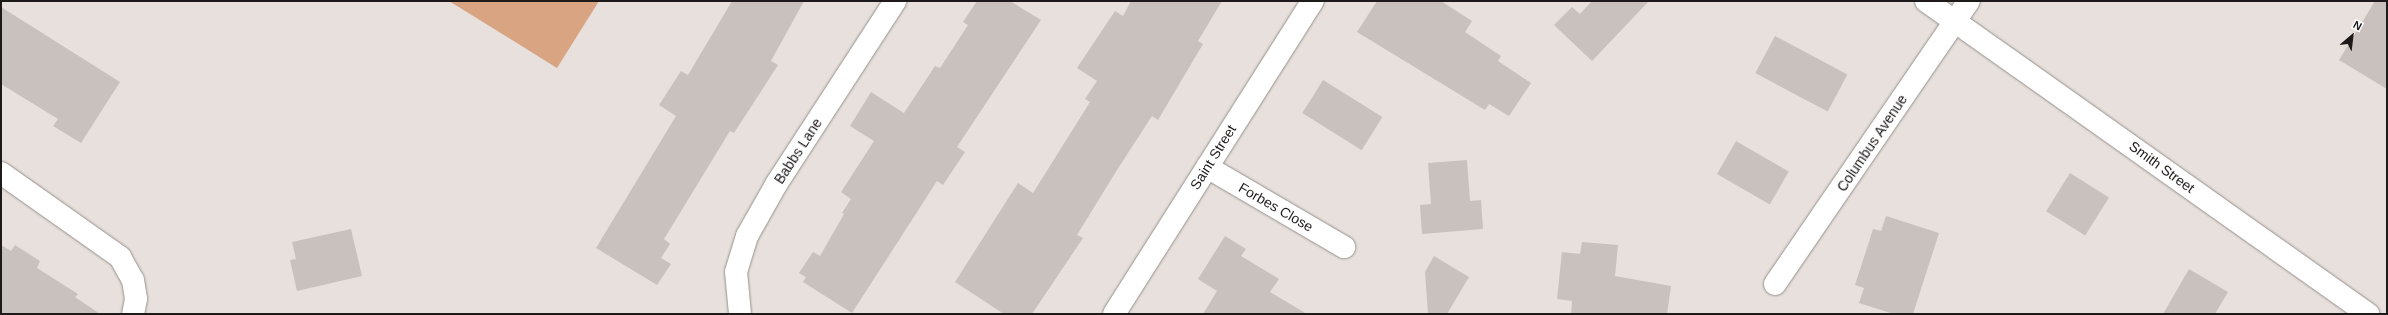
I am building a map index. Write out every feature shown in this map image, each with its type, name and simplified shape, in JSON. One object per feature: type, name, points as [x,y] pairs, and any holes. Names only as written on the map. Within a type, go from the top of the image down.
[{"type":"street","name":"Babbs Lane","points":[[740,314],[736,272],[747,236],[776,183],[895,1]]},
{"type":"street","name":"Saint Street","points":[[1114,314],[1313,1]]},
{"type":"street","points":[[1926,1],[1956,20]]},
{"type":"street","name":"Columbus Avenue","points":[[1775,284],[1969,1]]},
{"type":"street","name":"Smith Street","points":[[1956,20],[2368,314]]},
{"type":"street","name":"Forbes Close","points":[[1207,167],[1344,247]]},
{"type":"street","points":[[1,173],[120,257],[132,280],[136,299],[133,314]]},
{"type":"shaded area","points":[[449,1],[599,1],[557,68]]},
{"type":"building","points":[[732,1],[804,1],[771,61],[778,65],[734,133],[730,131],[664,239],[670,244],[661,258],[671,264],[657,285],[596,248],[676,116],[659,105],[681,71],[688,75]]},
{"type":"building","points":[[977,1],[1010,1],[1041,20],[957,147],[965,152],[943,185],[937,181],[852,313],[803,282],[806,277],[799,273],[813,252],[820,256],[844,214],[842,213],[851,199],[841,192],[874,141],[850,126],[871,92],[904,113],[935,66],[940,68],[968,25],[963,22]]},
{"type":"building","points":[[1131,1],[1222,1],[1198,41],[1203,44],[1158,120],[1152,116],[1077,235],[1083,238],[1032,314],[1004,314],[955,282],[1018,183],[1033,193],[1090,102],[1085,99],[1097,81],[1077,68],[1115,11],[1123,16]]},
{"type":"building","points":[[1377,1],[1441,1],[1472,21],[1465,32],[1501,56],[1498,61],[1531,83],[1509,116],[1489,104],[1485,110],[1357,32]]},
{"type":"building","points":[[1592,1],[1649,1],[1592,61],[1554,25],[1572,7],[1580,14]]},
{"type":"building","points":[[2375,1],[2387,1],[2387,89],[2339,60]]},
{"type":"building","points":[[1,7],[120,82],[81,143],[53,126],[58,119],[1,84]]},
{"type":"building","points":[[1775,36],[1847,74],[1828,112],[1755,73]]},
{"type":"building","points":[[1323,80],[1382,117],[1362,150],[1302,113]]},
{"type":"building","points":[[1736,141],[1789,172],[1770,204],[1717,174]]},
{"type":"building","points":[[1467,160],[1470,201],[1481,200],[1483,229],[1422,234],[1420,205],[1431,204],[1428,163]]},
{"type":"building","points":[[2070,173],[2109,197],[2085,236],[2046,211]]},
{"type":"building","points":[[1886,216],[1939,233],[1913,314],[1894,314],[1859,303],[1864,288],[1855,285],[1873,229],[1881,231]]},
{"type":"building","points":[[351,229],[362,276],[297,291],[290,260],[296,259],[292,242]]},
{"type":"building","points":[[1225,236],[1246,249],[1241,256],[1279,279],[1270,292],[1307,314],[1203,314],[1217,291],[1198,279]]},
{"type":"building","points":[[1582,242],[1618,245],[1615,276],[1671,286],[1667,314],[1571,314],[1572,301],[1557,299],[1562,252],[1580,254]]},
{"type":"building","points":[[1,245],[11,251],[15,245],[40,261],[37,268],[78,294],[75,297],[100,314],[1,314]]},
{"type":"building","points":[[1434,256],[1469,277],[1447,314],[1428,314],[1425,272]]},
{"type":"building","points":[[2189,269],[2228,292],[2215,314],[2163,314]]}]
